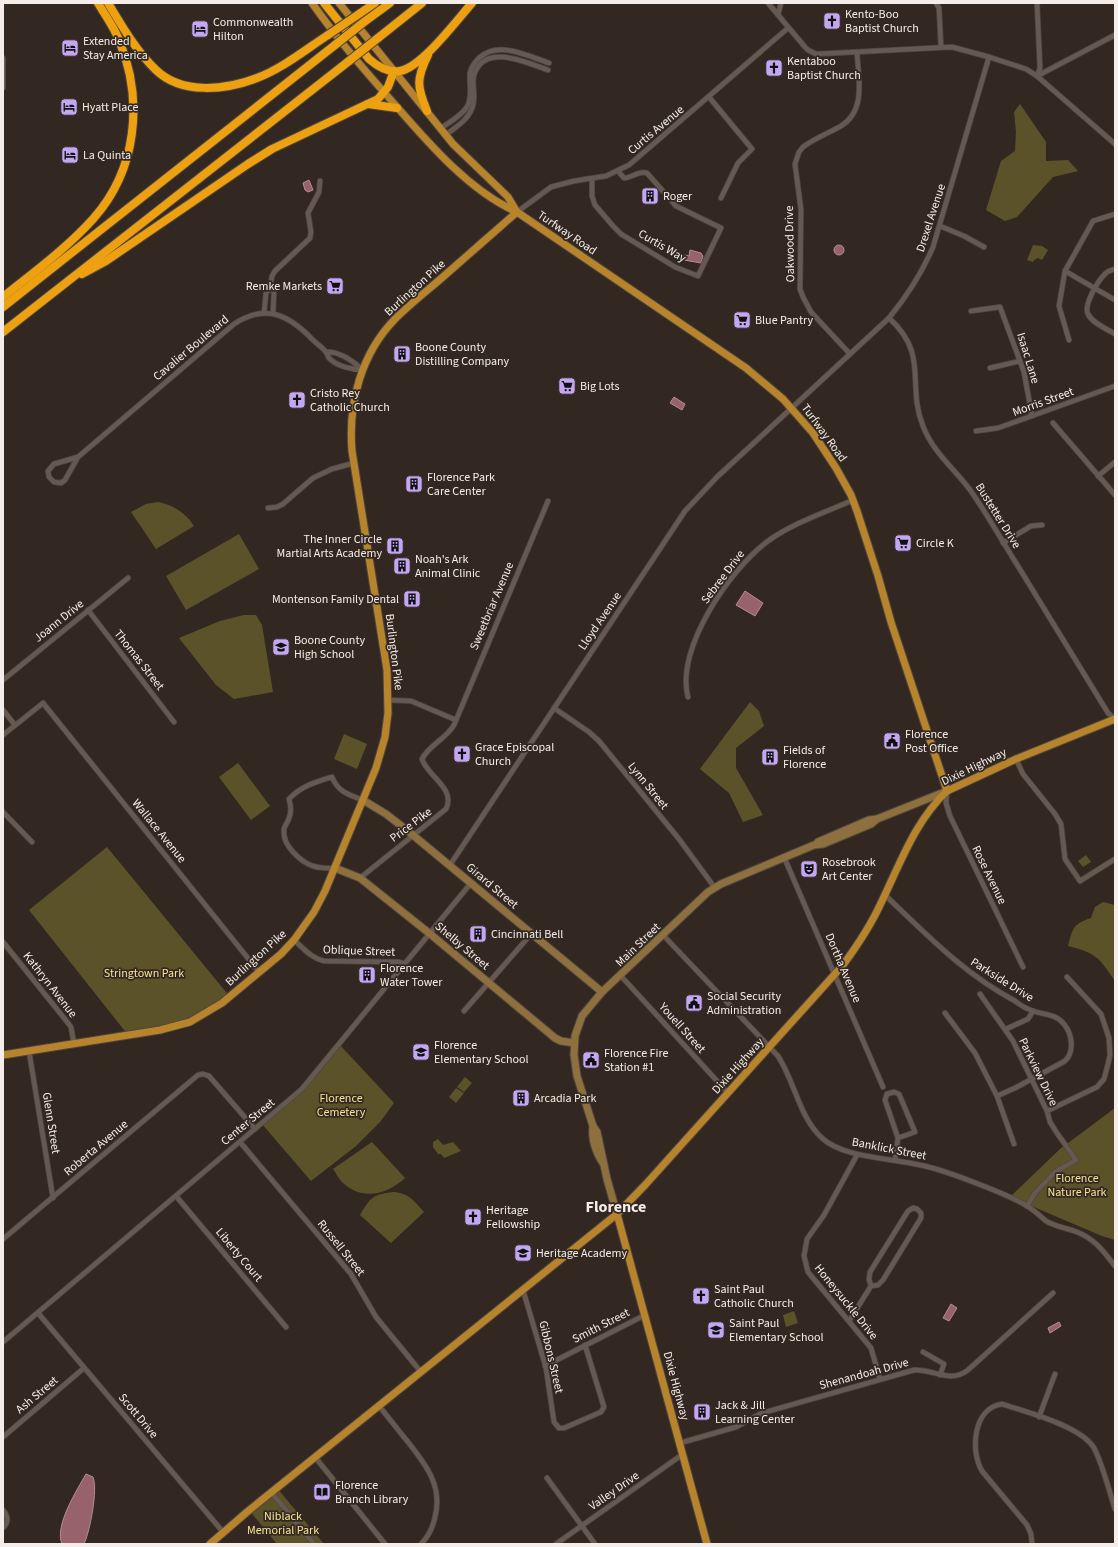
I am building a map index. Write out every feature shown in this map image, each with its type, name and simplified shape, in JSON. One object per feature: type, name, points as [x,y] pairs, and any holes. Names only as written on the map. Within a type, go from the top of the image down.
[{"type":"highway","points":[[3,297],[67,244],[93,219],[109,199],[119,182],[129,154],[134,117],[132,87],[119,39],[98,3]]},
{"type":"highway","points":[[108,3],[142,56],[157,71],[172,81],[188,86],[203,88],[257,78],[284,64],[375,3]]},
{"type":"highway","points":[[324,3],[369,59],[376,65],[394,71],[400,71],[411,67],[430,51],[472,3]]},
{"type":"highway","points":[[3,307],[390,3]]},
{"type":"highway","points":[[3,332],[422,3]]},
{"type":"highway","points":[[426,111],[418,84],[430,51]]},
{"type":"highway","points":[[68,280],[106,261],[248,164],[272,150],[378,99],[384,93],[391,81],[394,71]]},
{"type":"highway","points":[[368,104],[397,108]]},
{"type":"main road","name":"Turfway Road","points":[[312,3],[324,20],[397,108],[428,142],[473,184],[501,205],[518,212],[746,368],[772,388],[805,423],[836,468],[853,500],[893,628],[947,791]]},
{"type":"main road","name":"Turfway Road","points":[[339,3],[453,144],[508,197],[518,212]]},
{"type":"main road","name":"Burlington Pike","points":[[3,1055],[160,1030],[190,1022],[222,1003],[259,972],[294,940],[314,912],[335,868],[376,768],[383,748],[389,700],[387,670],[351,440],[355,394],[362,370],[376,344],[396,319],[518,212]]},
{"type":"main road","name":"Dixie Highway","points":[[707,1544],[617,1214],[646,1184],[834,974],[863,936],[908,845],[922,820],[938,799],[947,791],[1016,759],[1115,719]]},
{"type":"main road","points":[[210,1544],[271,1492],[617,1214]]},
{"type":"street","points":[[768,3],[805,47],[813,53],[821,54],[941,46],[959,48],[1019,66],[1037,76],[1115,144]]},
{"type":"street","points":[[778,15],[781,3]]},
{"type":"street","points":[[936,3],[939,8],[941,46]]},
{"type":"street","points":[[1037,3],[1040,68],[1037,76]]},
{"type":"street","name":"Curtis Avenue","points":[[518,212],[551,187],[574,181],[606,176],[618,171],[638,159],[788,28]]},
{"type":"street","points":[[1037,76],[1115,35]]},
{"type":"street","points":[[441,128],[462,112],[466,107],[470,98],[471,70],[478,59],[484,54],[491,50],[508,50],[549,62]]},
{"type":"street","name":"Oakwood Drive","points":[[850,354],[811,312],[802,293],[800,284],[801,210],[795,164],[799,152],[804,147],[842,126],[848,121],[856,109],[859,102],[857,52]]},
{"type":"street","points":[[446,134],[462,122],[472,108],[475,74],[483,63],[494,58],[508,57],[548,70]]},
{"type":"street","name":"Drexel Avenue","points":[[792,408],[889,318],[919,276],[933,247],[940,226],[989,57]]},
{"type":"street","points":[[3,58],[3,88]]},
{"type":"street","points":[[710,97],[752,149],[738,163],[721,198]]},
{"type":"street","name":"Curtis Way","points":[[592,179],[592,196],[595,205],[612,226],[621,234],[675,267],[698,276],[721,228],[676,206],[647,173],[640,172],[628,178],[624,178],[618,171]]},
{"type":"street","points":[[264,313],[266,293],[270,288],[272,276],[275,271],[310,238],[311,232],[308,213],[319,192],[320,181]]},
{"type":"street","points":[[1069,340],[1059,306],[1065,271],[1093,221],[1115,214]]},
{"type":"street","points":[[940,226],[964,236],[984,247]]},
{"type":"street","points":[[1115,269],[1106,272],[1094,289],[1087,305],[1087,313],[1091,319],[1115,334]]},
{"type":"street","points":[[1065,271],[1115,300]]},
{"type":"street","points":[[270,288],[274,292],[273,313]]},
{"type":"street","name":"Isaac Lane","points":[[971,311],[1000,307],[1020,361],[1032,416]]},
{"type":"street","name":"Cavalier Boulevard","points":[[78,457],[54,464],[48,471],[49,477],[54,482],[61,483],[65,480],[78,457],[234,324],[246,317],[264,313],[273,313],[284,316],[294,322],[326,352],[328,358],[352,370],[362,370]]},
{"type":"street","name":"Bustetter Drive","points":[[889,318],[905,336],[914,355],[918,406],[922,425],[932,445],[973,494],[1108,713],[1115,719]]},
{"type":"street","name":"Cavalier Boulevard","points":[[326,352],[333,352],[355,363],[362,370]]},
{"type":"street","points":[[990,368],[1020,361]]},
{"type":"street","name":"Morris Street","points":[[976,431],[998,428],[1115,386]]},
{"type":"street","name":"Lloyd Avenue","points":[[450,865],[685,511],[718,477],[792,408]]},
{"type":"street","points":[[1053,423],[1115,495]]},
{"type":"street","points":[[1098,476],[1115,462]]},
{"type":"street","points":[[268,508],[277,507],[283,504],[319,475],[354,463]]},
{"type":"street","name":"Sebree Drive","points":[[688,697],[686,680],[696,636],[710,610],[737,571],[755,552],[775,536],[790,527],[853,500]]},
{"type":"street","name":"Sweetbriar Avenue","points":[[422,759],[425,754],[449,732],[456,720],[548,501]]},
{"type":"street","points":[[1003,543],[1031,526],[1042,525]]},
{"type":"street","name":"Joann Drive","points":[[3,680],[128,578]]},
{"type":"street","name":"Thomas Street","points":[[88,610],[174,722]]},
{"type":"street","points":[[389,700],[411,701],[456,720]]},
{"type":"street","name":"Wallace Avenue","points":[[15,725],[43,703],[259,972]]},
{"type":"street","name":"Lynn Street","points":[[554,708],[599,741],[679,839],[714,888]]},
{"type":"street","points":[[3,710],[15,725],[3,735]]},
{"type":"street","name":"Price Pike","points":[[360,878],[443,813],[448,805],[449,801],[447,792],[424,765],[422,759]]},
{"type":"street","points":[[1016,759],[1023,774],[1061,824],[1065,858],[1080,881],[1115,859]]},
{"type":"street","points":[[335,868],[322,868],[304,863],[287,846],[284,836],[284,827],[290,817],[291,807],[289,799],[300,789],[332,777],[335,784],[343,792],[363,800]]},
{"type":"street","name":"Main Street","points":[[617,1214],[604,1163],[598,1156],[592,1133],[593,1126],[577,1076],[574,1043],[577,1027],[584,1013],[602,992],[621,976],[708,892],[714,888],[814,845],[820,840],[847,828],[869,820],[877,819],[947,791]]},
{"type":"street","name":"Rose Avenue","points":[[947,791],[946,803],[950,816],[1023,967]]},
{"type":"street","name":"Girard Street","points":[[363,800],[386,814],[413,835],[602,992]]},
{"type":"street","points":[[3,812],[32,842]]},
{"type":"street","name":"Dortha Avenue","points":[[784,857],[883,1087]]},
{"type":"street","name":"Shelby Street","points":[[335,868],[360,878],[430,933],[555,1038],[561,1041],[574,1043]]},
{"type":"street","name":"Center Street","points":[[3,1342],[302,1089],[471,883]]},
{"type":"street","name":"Parkside Drive","points":[[885,894],[950,957],[966,970],[1013,1001],[1033,1011],[1051,1015],[1060,1020],[1067,1029],[1071,1044],[1070,1053],[1065,1060],[997,1096]]},
{"type":"street","points":[[464,1011],[532,933]]},
{"type":"street","name":"Banklick Street","points":[[663,935],[770,1046],[784,1066],[803,1111],[816,1132],[823,1139],[832,1145],[857,1155],[920,1165],[957,1176],[1027,1206],[1056,1226],[1076,1232],[1092,1240],[1115,1266]]},
{"type":"street","name":"Oblique Street","points":[[294,940],[318,960],[399,962],[405,964]]},
{"type":"street","name":"Kathryn Avenue","points":[[3,942],[71,1027],[74,1044]]},
{"type":"street","name":"Youell Street","points":[[621,976],[728,1093]]},
{"type":"street","points":[[1047,1112],[1098,1087],[1104,1079],[1110,1055],[1108,1038],[1101,1014],[1067,977]]},
{"type":"street","name":"Parkview Drive","points":[[980,994],[1013,1041],[1047,1112],[1050,1122],[1076,1160],[1055,1172],[1034,1193],[1027,1206]]},
{"type":"street","points":[[1006,1029],[1028,1019],[1033,1011]]},
{"type":"street","points":[[945,1013],[975,1053],[997,1096],[1014,1144]]},
{"type":"street","name":"Glenn Street","points":[[29,1051],[52,1198]]},
{"type":"street","name":"Roberta Avenue","points":[[3,1240],[198,1075],[204,1074],[209,1076],[255,1129]]},
{"type":"street","points":[[895,1160],[898,1138],[885,1100],[887,1094],[894,1092],[899,1094],[915,1132],[898,1138]]},
{"type":"street","name":"Russell Street","points":[[240,1142],[351,1274],[376,1317],[421,1372]]},
{"type":"street","name":"Honeysuckle Drive","points":[[857,1155],[824,1215],[807,1239],[804,1256],[808,1272],[871,1348],[880,1379]]},
{"type":"street","name":"Liberty Court","points":[[176,1196],[286,1327]]},
{"type":"street","points":[[849,1321],[871,1286],[878,1285],[883,1280],[921,1218],[921,1213],[917,1209],[913,1208],[908,1212],[870,1272],[868,1279],[871,1286]]},
{"type":"street","name":"Gibbons Street","points":[[523,1290],[545,1366],[554,1422],[559,1428],[564,1428],[601,1412],[604,1407],[586,1345]]},
{"type":"street","name":"Shenandoah Drive","points":[[680,1443],[736,1427],[762,1414],[880,1379],[918,1370],[927,1370],[940,1375],[957,1376],[963,1374],[1053,1293]]},
{"type":"street","name":"Scott Drive","points":[[38,1313],[223,1532]]},
{"type":"street","name":"Smith Street","points":[[545,1366],[645,1315]]},
{"type":"street","points":[[923,1352],[944,1364],[940,1375]]},
{"type":"street","name":"Ash Street","points":[[3,1437],[84,1368]]},
{"type":"street","points":[[1039,1417],[1055,1374]]},
{"type":"street","points":[[1032,1544],[1031,1534],[1027,1525],[980,1467],[976,1455],[975,1440],[980,1422],[985,1414],[996,1405],[1002,1404],[1079,1433],[1091,1444],[1096,1454],[1115,1509]]},
{"type":"street","points":[[379,1406],[426,1464],[435,1482],[437,1494],[436,1515],[431,1529],[421,1544]]},
{"type":"street","name":"Valley Drive","points":[[556,1544],[683,1454]]},
{"type":"street","points":[[315,1457],[385,1544]]},
{"type":"street","points":[[547,1478],[595,1544]]},
{"type":"street","points":[[271,1492],[314,1544]]},
{"type":"street","points":[[3,1510],[8,1519],[3,1528]]},
{"type":"green space","points":[[1020,104],[1046,142],[1046,161],[1068,160],[1078,171],[1053,177],[1017,217],[1005,221],[986,210],[1001,161],[1015,151],[1016,132],[1014,112]]},
{"type":"green space","points":[[1033,245],[1042,246],[1048,250],[1042,260],[1038,258],[1033,262],[1027,260]]},
{"type":"green space","points":[[158,502],[179,510],[191,521],[194,526],[156,549],[131,512],[146,504]]},
{"type":"green space","points":[[239,534],[259,569],[186,610],[166,576]]},
{"type":"green space","points":[[244,615],[256,615],[262,625],[273,692],[234,699],[216,685],[179,638],[220,621]]},
{"type":"green space","points":[[750,702],[759,711],[764,726],[736,748],[736,768],[763,815],[743,822],[729,793],[700,769]]},
{"type":"green space","points":[[344,734],[367,744],[357,769],[334,759]]},
{"type":"green space","points":[[238,763],[270,806],[251,820],[219,777]]},
{"type":"green space","name":"Stringtown Park","points":[[107,847],[230,997],[190,1022],[128,1035],[29,910]]},
{"type":"green space","points":[[1086,855],[1091,862],[1083,867],[1078,861]]},
{"type":"green space","points":[[1103,902],[1115,905],[1115,981],[1105,966],[1096,957],[1085,951],[1068,946],[1071,935],[1077,925],[1091,918],[1095,907]]},
{"type":"green space","name":"Florence Cemetery","points":[[339,1044],[394,1103],[380,1122],[356,1146],[311,1181],[262,1124],[302,1089]]},
{"type":"green space","points":[[465,1077],[472,1083],[464,1092],[457,1087]]},
{"type":"green space","points":[[456,1088],[464,1093],[456,1103],[449,1097]]},
{"type":"green space","name":"Florence Nature Park","points":[[1115,1108],[1115,1240],[1102,1236],[1010,1197],[1060,1149]]},
{"type":"green space","points":[[438,1139],[443,1145],[453,1142],[461,1151],[444,1158],[441,1154],[438,1154],[433,1147],[433,1142]]},
{"type":"green space","points":[[372,1142],[405,1178],[398,1184],[382,1192],[366,1194],[349,1188],[341,1181],[333,1169]]},
{"type":"green space","points":[[393,1192],[407,1196],[424,1212],[391,1243],[360,1215],[373,1198],[381,1194]]},
{"type":"green space","points":[[794,1311],[798,1323],[786,1327],[783,1315]]},
{"type":"green space","name":"Niblack Memorial Park","points":[[277,1488],[324,1544],[277,1544],[249,1510]]},
{"type":"shaded area","points":[[309,180],[313,190],[308,192],[305,190],[303,183]]},
{"type":"shaded area","points":[[837,245],[841,245],[843,246],[843,254],[837,255],[834,252],[834,248]]},
{"type":"shaded area","points":[[690,250],[701,253],[703,256],[701,263],[684,260],[685,255],[689,256]]},
{"type":"shaded area","points":[[674,397],[685,404],[682,410],[670,403]]},
{"type":"shaded area","points":[[745,591],[763,603],[755,616],[736,605]]},
{"type":"shaded area","points":[[951,1304],[957,1308],[949,1321],[943,1318]]},
{"type":"shaded area","points":[[1059,1322],[1061,1326],[1050,1333],[1048,1328]]},
{"type":"shaded area","points":[[86,1474],[93,1477],[95,1491],[91,1521],[84,1544],[62,1544],[60,1536],[64,1518],[72,1498]]},
{"type":"place","name":"Kento-Boo Baptist Church","points":[[832,21]]},
{"type":"place","name":"Commonwealth Hilton","points":[[200,29]]},
{"type":"place","name":"Extended Stay America","points":[[70,48]]},
{"type":"place","name":"Kentaboo Baptist Church","points":[[774,68]]},
{"type":"place","name":"Hyatt Place","points":[[69,107]]},
{"type":"place","name":"La Quinta","points":[[70,155]]},
{"type":"place","name":"Roger","points":[[650,196]]},
{"type":"place","name":"Remke Markets","points":[[335,286]]},
{"type":"place","name":"Blue Pantry","points":[[742,320]]},
{"type":"place","name":"Boone County Distilling Company","points":[[402,354]]},
{"type":"place","name":"Big Lots","points":[[567,386]]},
{"type":"place","name":"Cristo Rey Catholic Church","points":[[297,400]]},
{"type":"place","name":"Florence Park Care Center","points":[[414,484]]},
{"type":"place","name":"Circle K","points":[[903,543]]},
{"type":"place","name":"The Inner Circle Martial Arts Academy","points":[[395,546]]},
{"type":"place","name":"Noah's Ark Animal Clinic","points":[[402,566]]},
{"type":"place","name":"Montenson Family Dental","points":[[412,599]]},
{"type":"place","name":"Boone County High School","points":[[281,647]]},
{"type":"place","name":"Florence Post Office","points":[[892,741]]},
{"type":"place","name":"Grace Episcopal Church","points":[[462,754]]},
{"type":"place","name":"Fields of Florence","points":[[770,757]]},
{"type":"place","name":"Rosebrook Art Center","points":[[809,869]]},
{"type":"place","name":"Cincinnati Bell","points":[[478,934]]},
{"type":"place","name":"Florence Water Tower","points":[[367,975]]},
{"type":"place","name":"Social Security Administration","points":[[694,1003]]},
{"type":"place","name":"Florence Elementary School","points":[[421,1052]]},
{"type":"place","name":"Florence Fire Station #1","points":[[591,1060]]},
{"type":"place","name":"Arcadia Park","points":[[521,1098]]},
{"type":"place","name":"Heritage Fellowship","points":[[473,1217]]},
{"type":"place","name":"Heritage Academy","points":[[523,1253]]},
{"type":"place","name":"Saint Paul Catholic Church","points":[[701,1296]]},
{"type":"place","name":"Saint Paul Elementary School","points":[[716,1330]]},
{"type":"place","name":"Jack & Jill Learning Center","points":[[702,1412]]},
{"type":"place","name":"Florence Branch Library","points":[[322,1492]]},
{"type":"district","name":"Florence","points":[[616,1207]]}]
